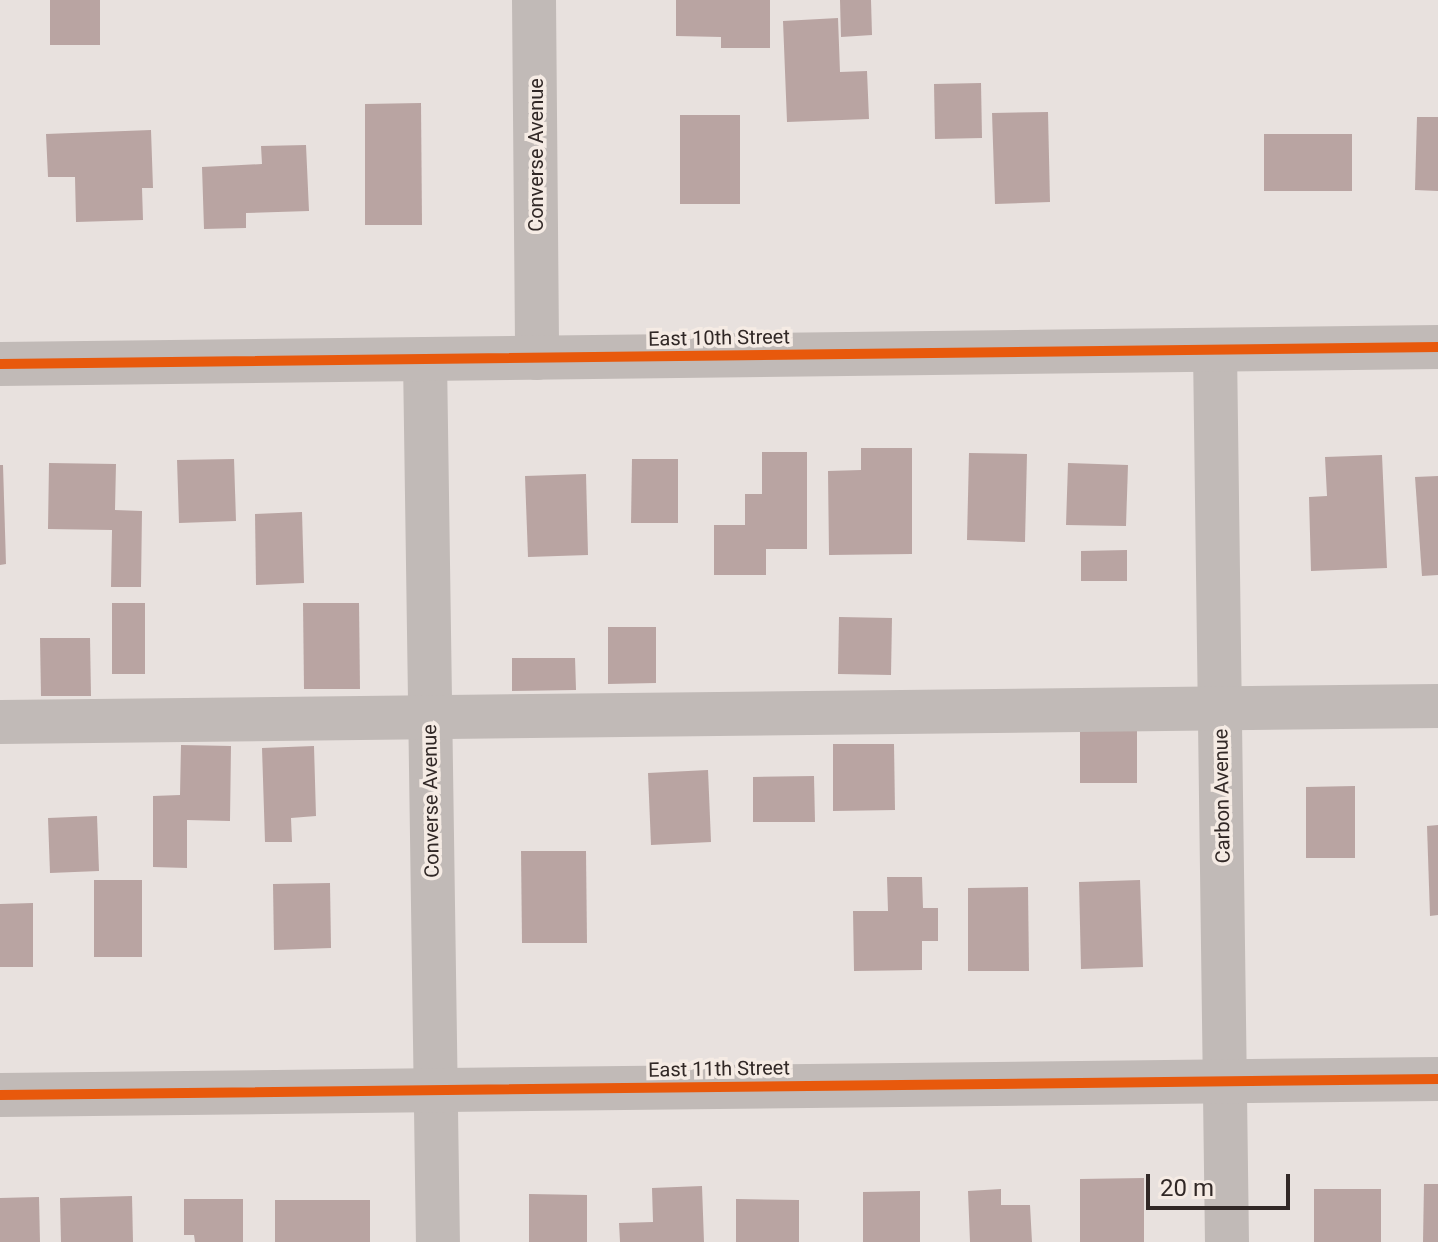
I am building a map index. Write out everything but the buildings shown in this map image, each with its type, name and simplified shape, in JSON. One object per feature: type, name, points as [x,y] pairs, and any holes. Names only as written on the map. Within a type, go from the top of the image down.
[{"type":"street","name":"Converse Avenue","points":[[534,0],[537,358]]},
{"type":"street","name":"East 10th Street","points":[[0,364],[1438,347]]},
{"type":"street","name":"Carbon Avenue","points":[[1215,350],[1227,1242]]},
{"type":"street","name":"Converse Avenue","points":[[425,359],[438,1242]]},
{"type":"street","points":[[0,722],[1438,706]]},
{"type":"street","name":"East 11th Street","points":[[0,1095],[1438,1079]]},
{"type":"cycle path","points":[[0,364],[1438,347]]},
{"type":"cycle path","points":[[0,1095],[1438,1079]]}]
